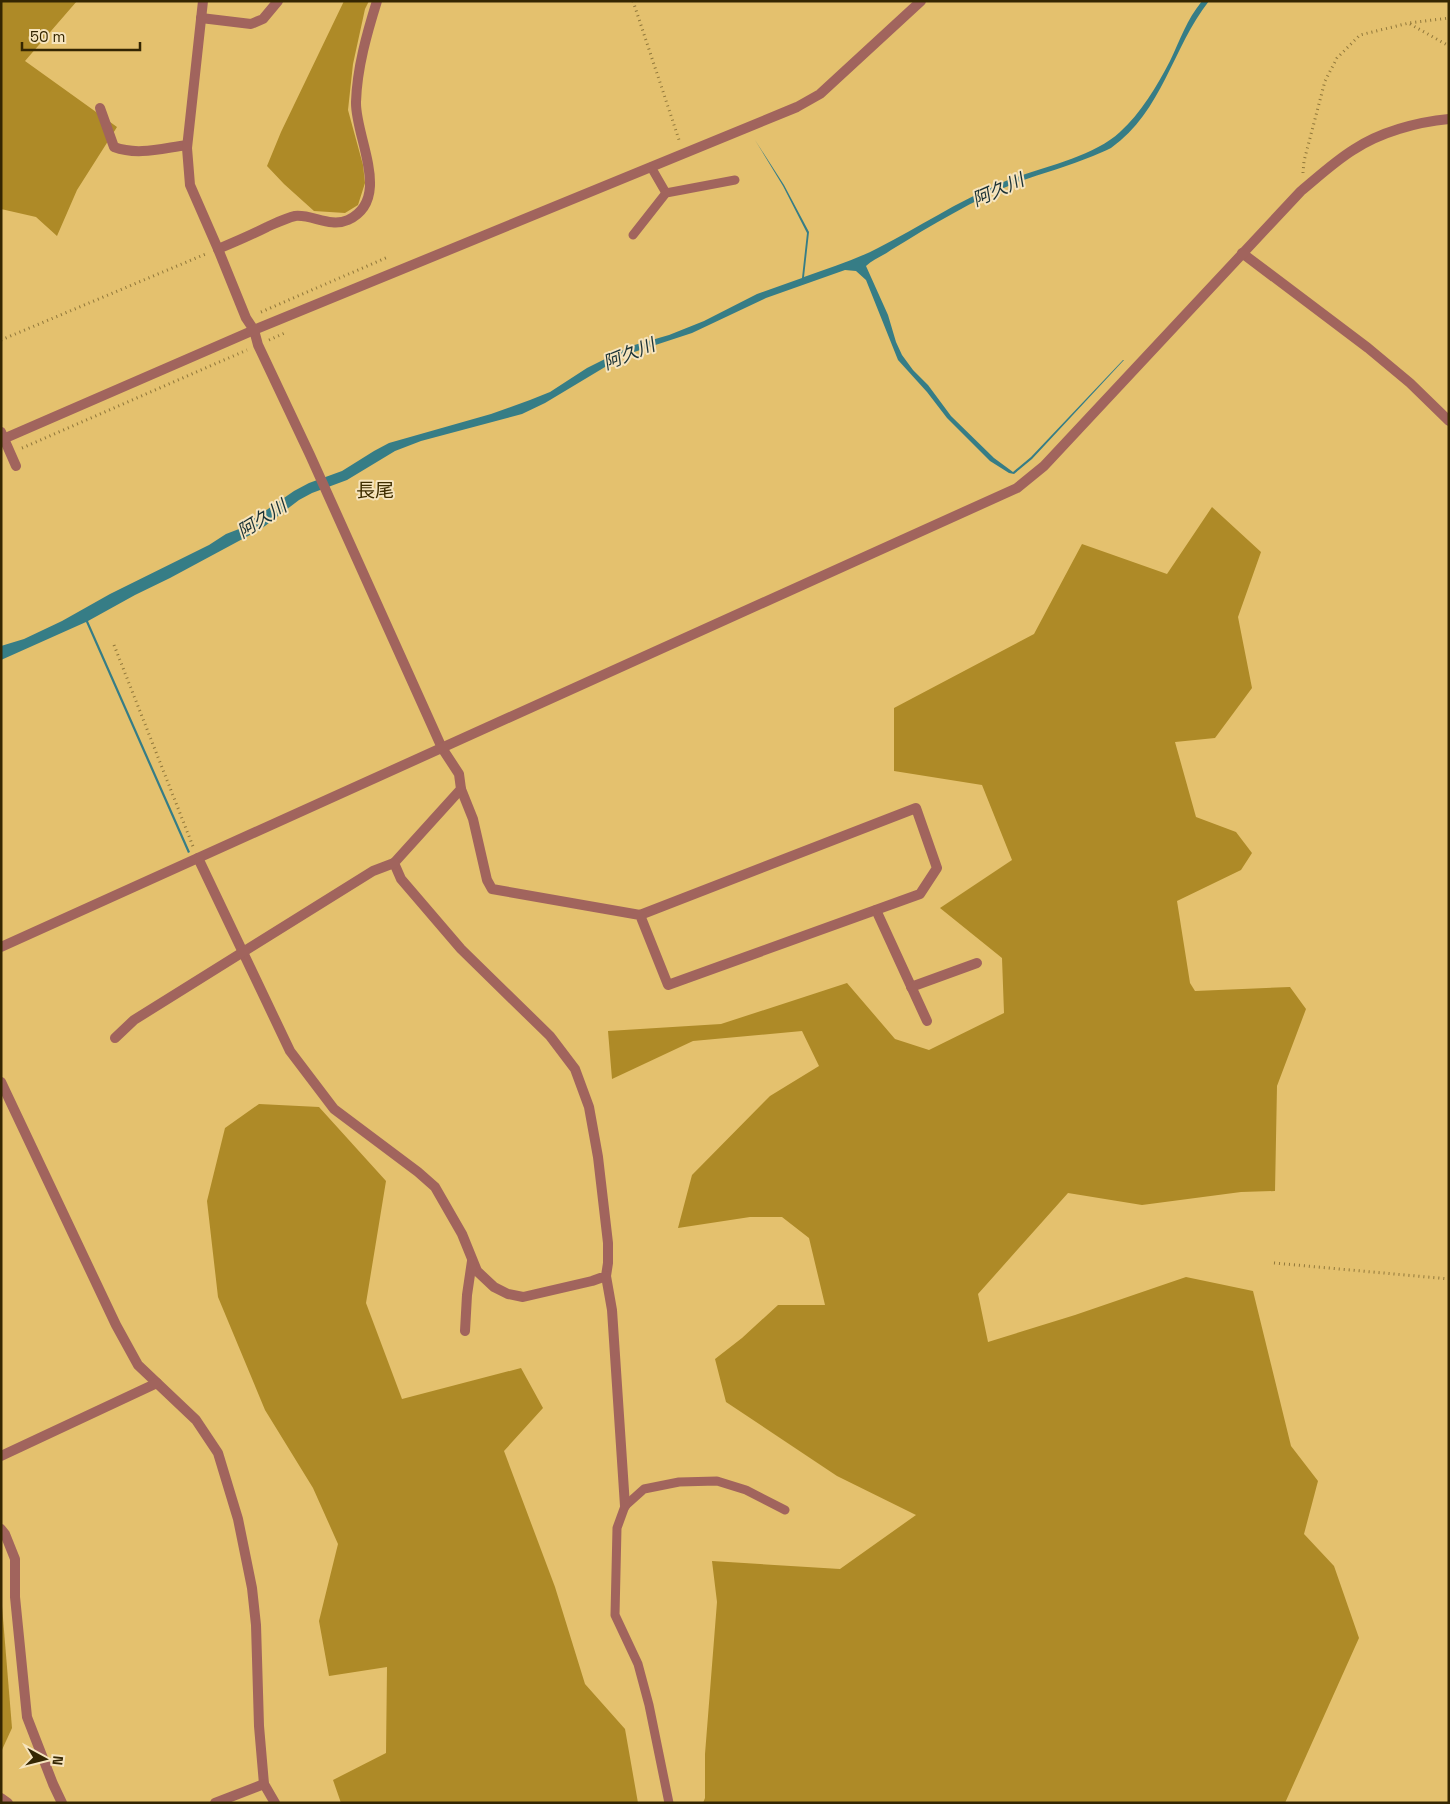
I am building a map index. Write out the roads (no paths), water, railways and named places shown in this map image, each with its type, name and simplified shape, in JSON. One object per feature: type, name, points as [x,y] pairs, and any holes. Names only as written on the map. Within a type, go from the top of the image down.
[{"type":"street","points":[[203,1],[187,144],[190,185],[246,318],[254,330],[258,345],[310,455],[335,514],[442,748],[459,774],[461,789],[473,819],[487,880],[492,889],[640,915],[916,808],[937,868],[920,894],[668,985],[640,915]]},
{"type":"street","points":[[201,18],[251,24],[263,19],[278,1]]},
{"type":"street","points":[[218,249],[296,216],[327,222],[346,221],[360,213],[368,200],[371,178],[356,103],[369,25],[377,1]]},
{"type":"street","points":[[16,466],[2,437],[254,330],[797,107],[820,94],[922,1]]},
{"type":"street","points":[[100,108],[114,146],[136,152],[187,144]]},
{"type":"street","points":[[1,947],[1017,488],[1044,466],[1301,191],[1355,148],[1389,133],[1424,121],[1449,119]]},
{"type":"street","points":[[1242,253],[1368,348],[1410,383],[1449,421]]},
{"type":"street","points":[[115,1038],[134,1020],[373,871],[394,862],[461,789]]},
{"type":"street","points":[[198,858],[290,1051],[334,1109],[435,1187],[462,1234],[477,1272],[494,1287],[508,1294],[523,1297],[606,1276]]},
{"type":"street","points":[[394,862],[400,879],[461,949],[550,1036],[575,1069],[589,1106],[598,1157],[608,1243],[606,1276],[612,1310],[625,1506]]},
{"type":"street","points":[[876,910],[927,1021]]},
{"type":"street","points":[[911,987],[977,963]]},
{"type":"street","points":[[1,1082],[116,1325],[138,1365],[196,1420],[218,1453],[238,1519],[252,1588],[256,1625],[259,1726],[264,1784],[275,1803]]},
{"type":"street","points":[[465,1331],[472,1260]]},
{"type":"street","points":[[1,1456],[157,1383]]},
{"type":"street","points":[[1,1529],[5,1534],[14,1559],[15,1597],[27,1717],[62,1803]]},
{"type":"street","points":[[215,1803],[264,1784]]},
{"type":"street","points":[[1,1798],[8,1803]]},
{"type":"lane","points":[[651,167],[666,193]]},
{"type":"lane","points":[[633,235],[666,193],[735,180]]},
{"type":"lane","points":[[669,1803],[649,1705],[638,1664],[615,1615],[616,1528],[625,1506],[644,1489],[679,1482],[717,1481],[746,1490],[785,1510]]},
{"type":"water","name":"阿久川","points":[[1202,1],[1209,1],[1196,19],[1155,98],[1129,133],[1111,148],[1075,163],[1018,182],[985,197],[937,222],[866,266],[888,315],[902,355],[951,416],[994,458],[1013,472],[1031,457],[1124,360],[1032,459],[1014,474],[1009,473],[990,461],[947,418],[927,392],[898,360],[866,280],[856,271],[845,270],[766,298],[692,333],[625,355],[545,403],[522,414],[421,441],[395,451],[347,480],[299,500],[261,529],[88,621],[190,852],[188,853],[86,622],[1,660],[1,646],[24,639],[62,621],[110,594],[209,545],[226,534],[239,529],[294,491],[309,483],[342,471],[389,443],[491,414],[530,400],[550,392],[587,368],[631,346],[669,335],[704,321],[757,294],[802,278],[807,233],[783,186],[755,140],[784,185],[809,232],[804,277],[842,264],[869,252],[999,184],[1078,156],[1108,141],[1128,125],[1148,99],[1160,80],[1196,8]]},
{"type":"district","name":"長尾","points":[[375,490]]}]
